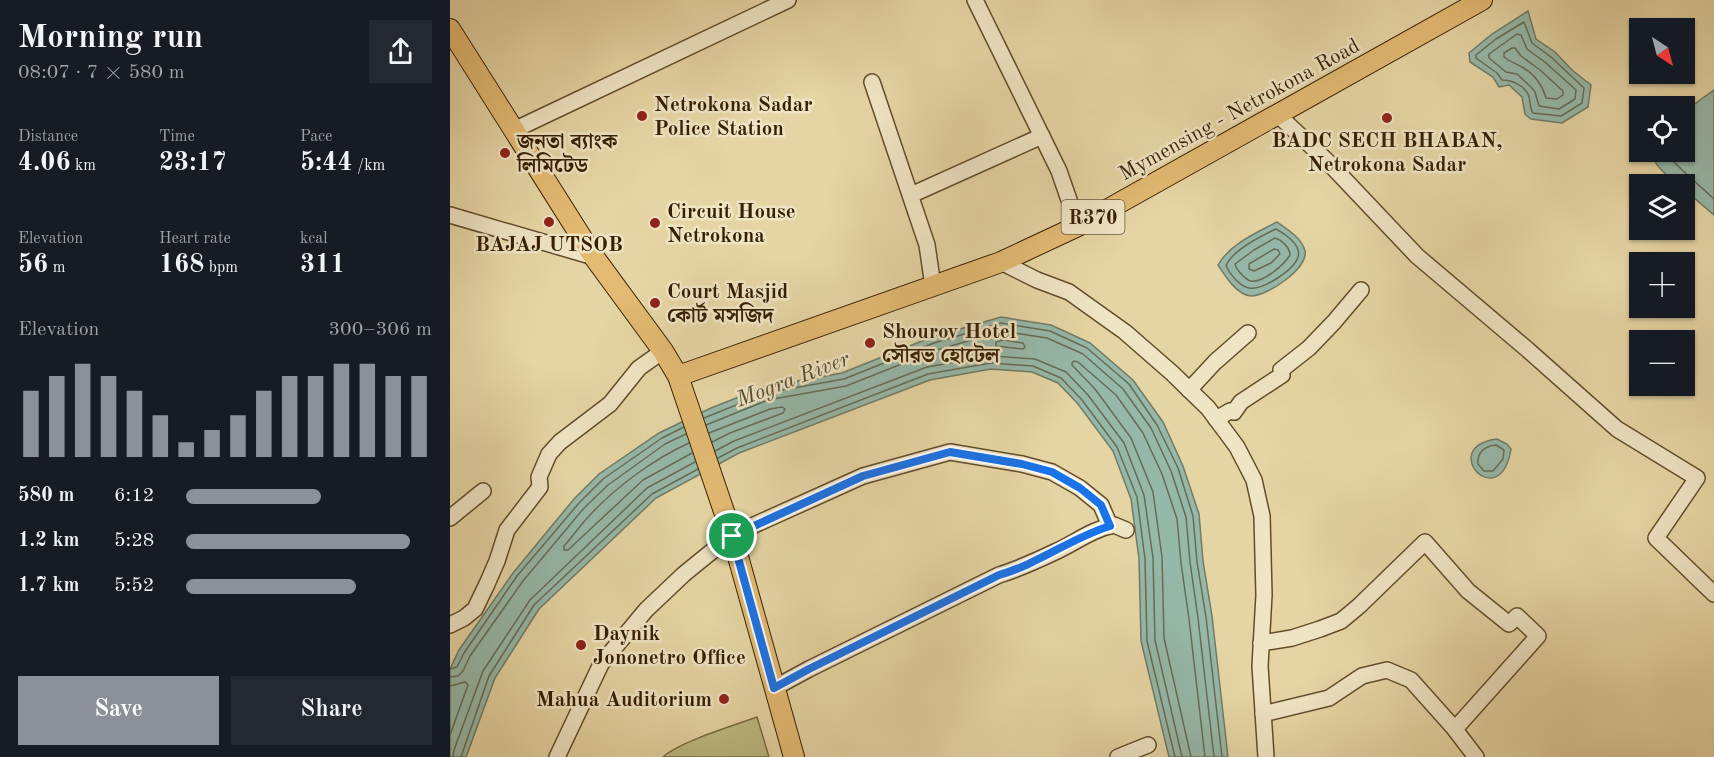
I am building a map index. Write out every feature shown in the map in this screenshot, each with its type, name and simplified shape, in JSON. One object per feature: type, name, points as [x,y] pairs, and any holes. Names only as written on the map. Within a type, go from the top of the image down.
[{"type":"main road","name":"Mymensing - Netrokona Road","points":[[678,376],[1001,262],[1078,226],[1482,0]]},
{"type":"main road","points":[[450,29],[594,257],[663,351],[678,376],[731,530],[794,757]]},
{"type":"street","points":[[514,129],[788,0]]},
{"type":"street","points":[[975,0],[1059,171],[1078,226]]},
{"type":"street","points":[[872,82],[927,245],[933,286]]},
{"type":"street","points":[[1278,114],[1328,161],[1424,261],[1617,429],[1697,478],[1656,538],[1714,594]]},
{"type":"street","points":[[911,195],[1042,136]]},
{"type":"street","points":[[450,215],[594,257]]},
{"type":"street","points":[[1001,262],[1068,292],[1125,332],[1208,408],[1237,447],[1254,480],[1262,516],[1264,595],[1260,666],[1266,757]]},
{"type":"street","points":[[1216,419],[1230,411],[1234,412],[1241,402],[1282,375],[1281,370],[1309,348],[1361,290]]},
{"type":"street","points":[[1189,390],[1215,362],[1248,333]]},
{"type":"street","points":[[450,625],[464,618],[474,609],[494,568],[507,530],[540,487],[539,477],[549,454],[610,404],[639,368],[663,351]]},
{"type":"street","points":[[557,757],[601,664],[646,610],[731,530],[863,476],[950,452],[1022,464],[1052,472],[1080,488],[1101,505],[1110,526]]},
{"type":"street","points":[[450,518],[483,491]]},
{"type":"street","points":[[774,688],[999,575],[1057,551],[1092,532],[1114,525],[1126,530]]},
{"type":"street","points":[[1261,643],[1292,638],[1341,621],[1425,543],[1468,591],[1495,614],[1509,624],[1517,616],[1538,636],[1455,729]]},
{"type":"street","points":[[1263,714],[1329,698],[1362,675],[1387,670],[1411,680],[1455,729],[1476,757]]},
{"type":"street","points":[[1118,757],[1148,745]]},
{"type":"shaded area","points":[[757,717],[769,757],[663,757],[694,740]]},
{"type":"water","points":[[1528,11],[1536,39],[1555,52],[1591,85],[1588,107],[1562,123],[1531,119],[1525,114],[1522,97],[1509,85],[1499,87],[1493,77],[1470,62],[1469,53],[1492,34]]},
{"type":"water","points":[[1714,90],[1714,215],[1695,199],[1695,174],[1667,174],[1656,162],[1695,162],[1695,104]]},
{"type":"water","points":[[1277,222],[1301,242],[1305,251],[1304,258],[1300,266],[1276,287],[1258,295],[1246,295],[1232,284],[1218,265],[1236,245]]},
{"type":"water","points":[[1001,317],[1051,325],[1090,343],[1133,380],[1163,422],[1183,466],[1199,514],[1228,757],[1169,757],[1141,641],[1139,559],[1131,499],[1113,451],[1078,404],[1058,383],[1032,372],[991,369],[930,380],[739,453],[656,498],[539,609],[495,678],[466,757],[450,757],[450,669],[459,650],[513,573],[574,499],[599,474],[659,433],[711,408],[764,387],[842,373],[932,337]]},
{"type":"water","points":[[1497,439],[1511,449],[1505,468],[1496,477],[1486,477],[1477,472],[1472,463],[1472,453],[1480,444]]},
{"type":"place","name":"Netrokona Sadar Police Station","points":[[642,116]]},
{"type":"place","name":"BADC SECH BHABAN, Netrokona Sadar","points":[[1387,118]]},
{"type":"place","name":"জনতা ব্যাংক লিমিটেড","points":[[505,153]]},
{"type":"place","name":"BAJAJ UTSOB","points":[[549,222]]},
{"type":"place","name":"Circuit House Netrokona","points":[[655,223]]},
{"type":"place","name":"Court Masjid কোর্ট মসজিদ","points":[[655,303]]},
{"type":"place","name":"Shourov Hotel সৌরভ হোটেল","points":[[870,343]]},
{"type":"place","name":"Daynik Jononetro Office","points":[[581,645]]},
{"type":"place","name":"Mahua Auditorium","points":[[724,699]]},
{"type":"route","points":[[950,452],[1022,464],[1052,472],[1080,488],[1101,505],[1110,526],[1092,532],[1013,571],[999,575],[774,688],[732,536],[863,476],[950,452]]},
{"type":"water label","name":"Mogra River","points":[[792,378]]}]
